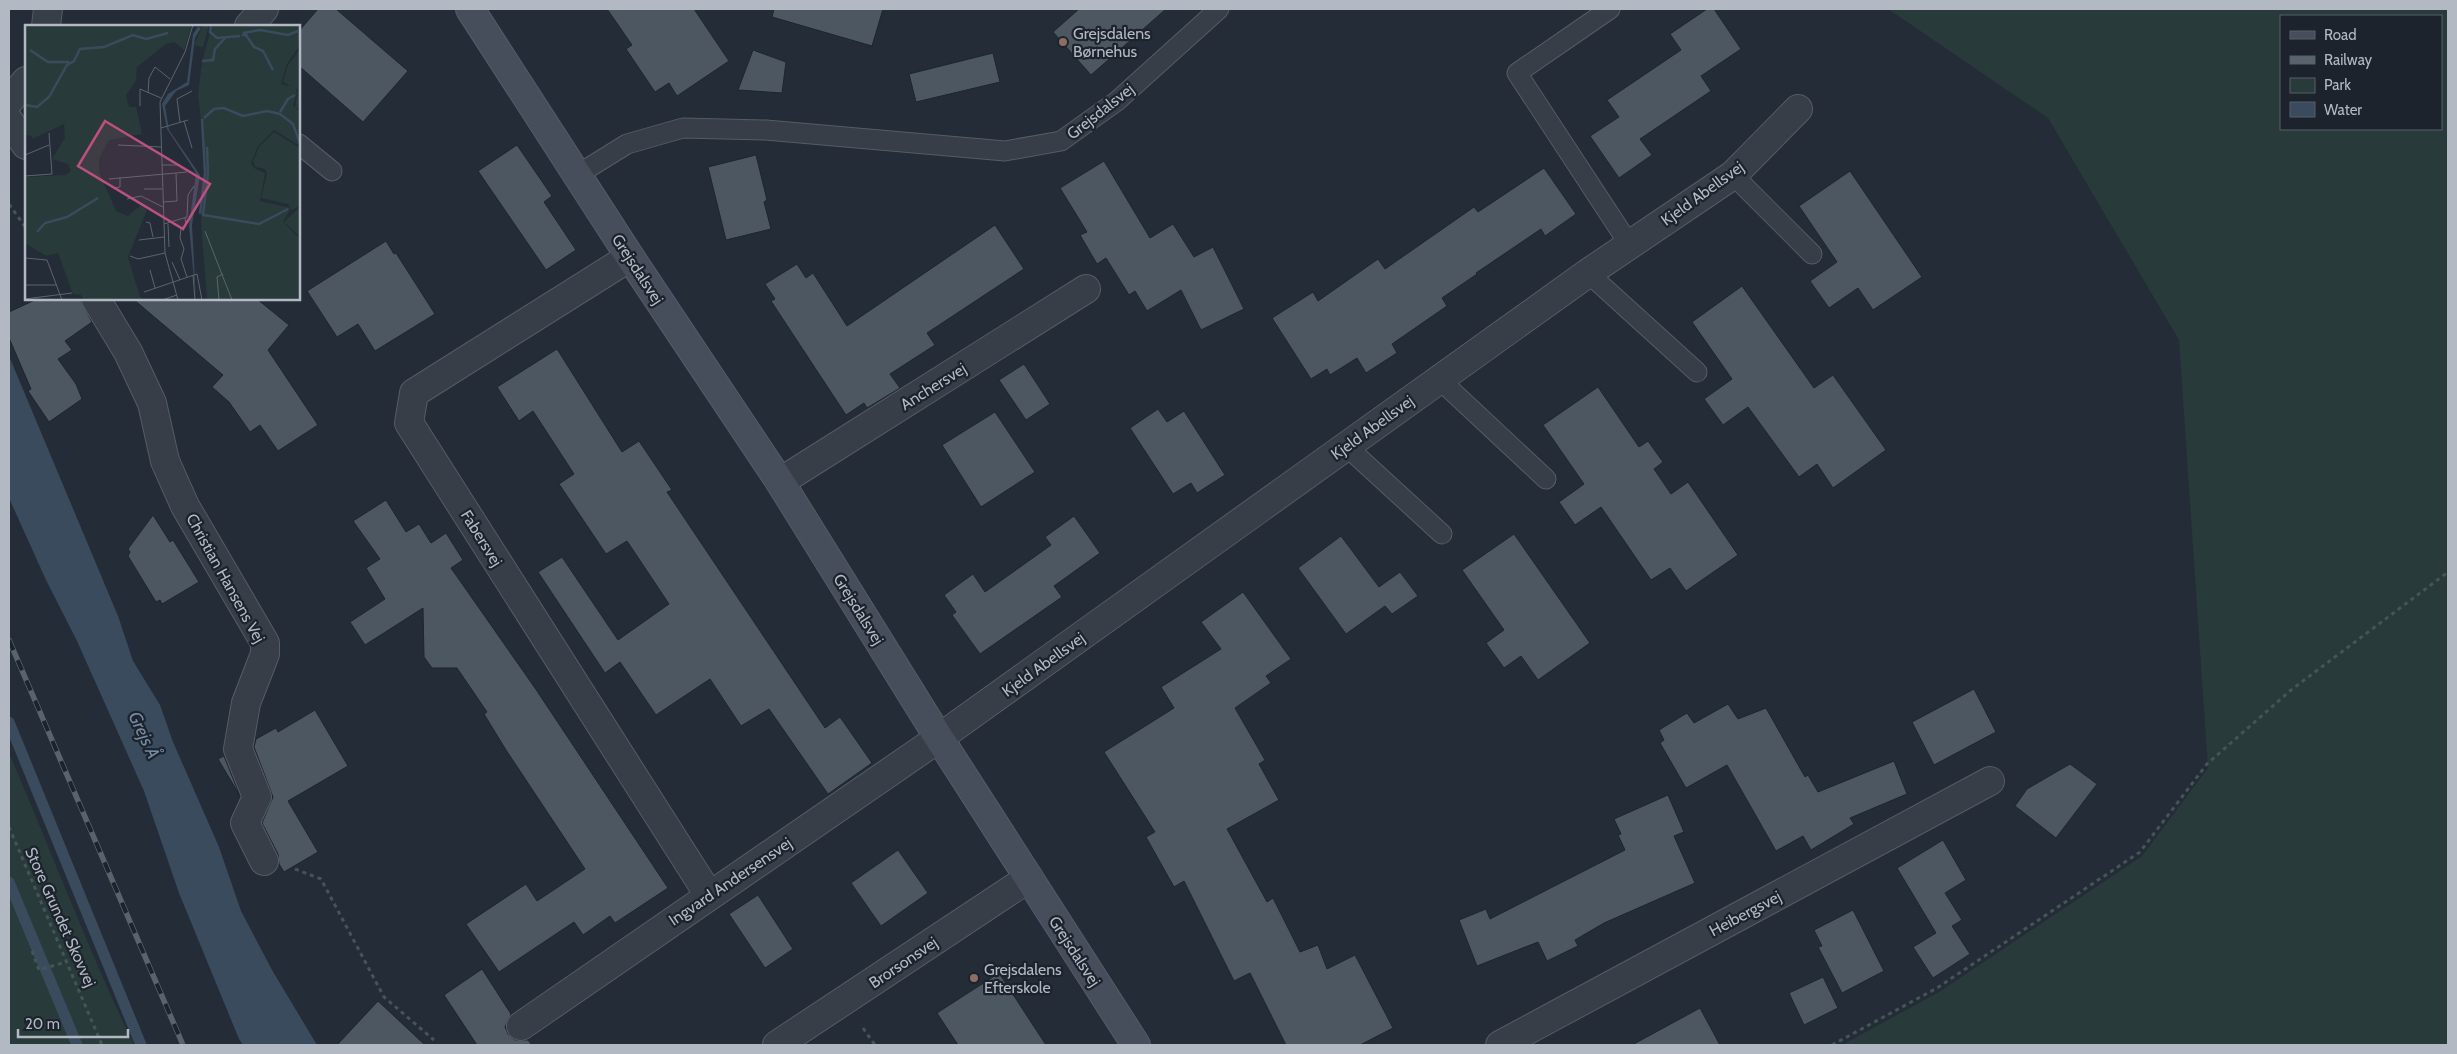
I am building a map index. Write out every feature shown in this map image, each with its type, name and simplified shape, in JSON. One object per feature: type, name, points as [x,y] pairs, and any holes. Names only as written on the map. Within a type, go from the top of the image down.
[{"type":"street","points":[[46,25],[48,9]]},
{"type":"street","points":[[250,25],[264,9]]},
{"type":"street","name":"Grejsdalsvej","points":[[470,9],[630,257],[780,482],[939,738],[1136,1045]]},
{"type":"street","points":[[9,102],[25,83]]},
{"type":"street","name":"Kjeld Abellsvej","points":[[939,738],[1588,273],[1733,175],[1798,109]]},
{"type":"street","points":[[9,121],[25,143]]},
{"type":"street","name":"Fabersvej","points":[[630,257],[414,393],[409,423],[709,895]]},
{"type":"street","name":"Anchersvej","points":[[780,482],[1086,289]]},
{"type":"street","name":"Christian Hansens Vej","points":[[97,300],[128,352],[152,403],[165,461],[185,506],[265,643],[265,654],[246,703],[238,749],[257,797],[245,823],[264,861]]},
{"type":"street","name":"Ingvard Andersensvej","points":[[521,1026],[939,738]]},
{"type":"street","name":"Heibergsvej","points":[[1500,1045],[1990,781]]},
{"type":"street","name":"Brorsonsvej","points":[[777,1045],[1029,878]]},
{"type":"lane","name":"Grejsdalsvej","points":[[577,175],[627,144],[683,128],[766,130],[1004,151],[1061,141],[1117,101],[1219,9]]},
{"type":"lane","points":[[1610,9],[1517,72],[1629,244]]},
{"type":"lane","points":[[300,145],[332,171]]},
{"type":"lane","points":[[1733,175],[1812,254]]},
{"type":"lane","points":[[1588,273],[1697,372]]},
{"type":"lane","points":[[1439,379],[1546,479]]},
{"type":"lane","points":[[1346,446],[1442,534]]},
{"type":"path","points":[[9,204],[25,227]]},
{"type":"path","points":[[1832,1045],[1938,988],[2140,852],[2207,764],[2291,690],[2448,572]]},
{"type":"path","name":"Store Grundet Skovvej","points":[[9,827],[102,1045]]},
{"type":"path","points":[[264,861],[271,864],[286,865],[321,879],[384,997],[434,1040]]},
{"type":"path","points":[[32,951],[39,970],[66,962]]},
{"type":"green space","points":[[1888,9],[2448,9],[2448,1045],[1842,1045],[1939,992],[2142,856],[2208,768],[2179,340],[2048,118]]},
{"type":"green space","points":[[9,753],[85,936],[134,1045],[9,1045]]},
{"type":"water","name":"Grejs Å","points":[[9,356],[118,616],[133,661],[160,705],[173,742],[219,847],[241,911],[272,970],[317,1045],[243,1045],[239,1039],[179,893],[144,791],[77,641],[46,580],[9,498]]},
{"type":"building","points":[[318,9],[336,9],[408,71],[363,122],[300,67],[300,30]]},
{"type":"building","points":[[607,9],[694,9],[729,61],[677,96],[669,83],[655,92],[626,49],[632,45]]},
{"type":"building","points":[[774,9],[883,9],[872,46],[772,17]]},
{"type":"building","points":[[1079,9],[1166,9],[1091,75],[1053,32]]},
{"type":"building","points":[[1707,9],[1714,9],[1741,49],[1701,76],[1711,91],[1640,139],[1652,155],[1619,178],[1590,136],[1619,117],[1607,100],[1681,50],[1670,34]]},
{"type":"building","points":[[753,50],[786,62],[782,93],[738,90]]},
{"type":"building","points":[[993,53],[1000,82],[916,102],[909,74]]},
{"type":"building","points":[[517,145],[552,196],[544,202],[576,250],[546,270],[478,171]]},
{"type":"building","points":[[756,155],[767,200],[764,202],[771,229],[726,240],[708,167]]},
{"type":"building","points":[[1104,161],[1150,238],[1173,224],[1194,257],[1213,247],[1244,309],[1201,330],[1181,290],[1147,311],[1135,291],[1129,295],[1106,258],[1097,264],[1080,235],[1087,232],[1060,188]]},
{"type":"building","points":[[1544,168],[1576,214],[1545,236],[1541,229],[1442,298],[1447,306],[1392,344],[1397,353],[1366,373],[1357,358],[1330,375],[1327,369],[1311,379],[1272,318],[1313,292],[1318,301],[1378,259],[1385,269],[1474,207],[1478,212]]},
{"type":"building","points":[[1850,171],[1922,277],[1873,310],[1858,288],[1829,308],[1810,281],[1837,262],[1799,206]]},
{"type":"building","points":[[995,225],[1024,269],[927,333],[935,345],[890,374],[900,388],[867,408],[864,403],[846,415],[771,301],[775,299],[765,284],[797,264],[806,278],[813,273],[847,326]]},
{"type":"building","points":[[386,241],[394,254],[396,253],[435,314],[375,351],[358,324],[337,337],[307,291]]},
{"type":"building","points":[[1742,286],[1814,388],[1833,375],[1886,450],[1833,488],[1817,464],[1799,477],[1748,407],[1723,425],[1704,399],[1732,379],[1692,322]]},
{"type":"building","points":[[35,300],[81,300],[92,322],[65,341],[72,350],[58,359],[76,384],[82,399],[49,422],[28,391],[31,389],[9,338],[9,312]]},
{"type":"building","points":[[134,300],[258,300],[289,325],[268,350],[318,425],[278,451],[260,425],[250,432],[229,402],[212,387],[223,375]]},
{"type":"building","points":[[557,349],[622,452],[639,441],[672,490],[667,492],[825,728],[840,717],[872,763],[828,794],[769,709],[741,726],[710,679],[656,715],[620,662],[605,673],[538,572],[562,557],[618,640],[669,604],[627,541],[606,554],[559,484],[574,474],[533,411],[519,421],[497,387]]},
{"type":"building","points":[[1024,364],[1050,404],[1026,420],[999,380]]},
{"type":"building","points":[[1598,387],[1639,447],[1648,441],[1663,462],[1654,469],[1671,494],[1688,482],[1738,555],[1686,591],[1670,568],[1651,580],[1601,507],[1575,525],[1559,502],[1584,484],[1543,425]]},
{"type":"building","points":[[1158,409],[1167,422],[1184,411],[1225,475],[1197,493],[1191,483],[1173,494],[1130,428]]},
{"type":"building","points":[[995,412],[1035,472],[981,507],[942,445]]},
{"type":"building","points":[[386,500],[406,532],[419,524],[431,543],[446,533],[463,560],[451,568],[535,688],[668,888],[615,923],[610,916],[583,935],[574,922],[499,972],[466,924],[526,884],[537,901],[585,869],[506,750],[484,714],[487,712],[457,668],[432,668],[424,657],[423,608],[365,645],[350,622],[385,599],[366,568],[380,559],[353,521]]},
{"type":"building","points":[[153,515],[170,542],[173,540],[199,582],[162,604],[160,600],[156,602],[128,556],[130,552],[128,549]]},
{"type":"building","points":[[1074,516],[1100,553],[1054,586],[1062,597],[980,654],[952,615],[956,612],[944,595],[973,574],[985,592],[1051,545],[1045,537]]},
{"type":"building","points":[[1514,534],[1590,643],[1538,680],[1521,656],[1504,668],[1486,643],[1504,630],[1462,570]]},
{"type":"building","points":[[1341,536],[1379,587],[1400,572],[1418,596],[1392,614],[1385,606],[1346,634],[1298,568]]},
{"type":"building","points":[[1243,592],[1291,659],[1266,676],[1271,683],[1235,708],[1265,760],[1259,764],[1279,800],[1227,829],[1267,902],[1273,898],[1300,952],[1318,945],[1327,969],[1355,955],[1393,1028],[1360,1045],[1286,1045],[1250,973],[1234,981],[1184,881],[1174,887],[1146,837],[1155,832],[1104,752],[1174,708],[1161,687],[1221,649],[1201,622]]},
{"type":"building","points":[[1974,689],[1996,732],[1934,765],[1912,722]]},
{"type":"building","points":[[1728,704],[1738,719],[1766,708],[1805,777],[1808,775],[1818,792],[1894,761],[1907,794],[1850,818],[1854,824],[1811,850],[1803,836],[1776,851],[1727,765],[1686,788],[1660,743],[1664,740],[1659,730],[1687,713],[1694,723]]},
{"type":"building","points":[[315,710],[348,766],[288,801],[318,852],[284,872],[279,864],[278,854],[262,823],[273,797],[254,747],[256,739],[276,728],[278,732]]},
{"type":"building","points":[[224,756],[240,796],[218,759]]},
{"type":"building","points":[[2070,764],[2097,784],[2056,838],[2015,806],[2027,789]]},
{"type":"building","points":[[1668,795],[1684,832],[1674,836],[1695,883],[1604,923],[1575,940],[1578,946],[1547,961],[1538,942],[1477,966],[1459,920],[1486,909],[1490,919],[1625,850],[1618,835],[1621,834],[1614,819]]},
{"type":"building","points":[[1943,840],[1966,880],[1945,893],[1962,920],[1952,926],[1970,954],[1933,978],[1913,947],[1936,933],[1897,868]]},
{"type":"building","points":[[898,850],[928,893],[881,926],[851,883]]},
{"type":"building","points":[[758,895],[793,949],[765,968],[729,914]]},
{"type":"building","points":[[1853,910],[1884,971],[1842,993],[1818,947],[1822,946],[1814,930]]},
{"type":"building","points":[[482,969],[511,1014],[505,1027],[508,1034],[515,1040],[528,1040],[532,1045],[477,1045],[444,995]]},
{"type":"building","points":[[999,973],[1046,1045],[958,1045],[937,1013]]},
{"type":"building","points":[[1823,977],[1838,1008],[1804,1025],[1789,993]]},
{"type":"building","points":[[378,1001],[425,1045],[337,1045]]},
{"type":"building","points":[[1700,1008],[1720,1045],[1632,1045]]},
{"type":"waterway","points":[[9,722],[141,1045]]},
{"type":"waterway","points":[[9,882],[77,1045]]},
{"type":"railway","points":[[9,640],[183,1045]]},
{"type":"place","name":"Grejsdalens Børnehus","points":[[1063,42]]},
{"type":"place","name":"Grejsdalens Efterskole","points":[[974,978]]}]
